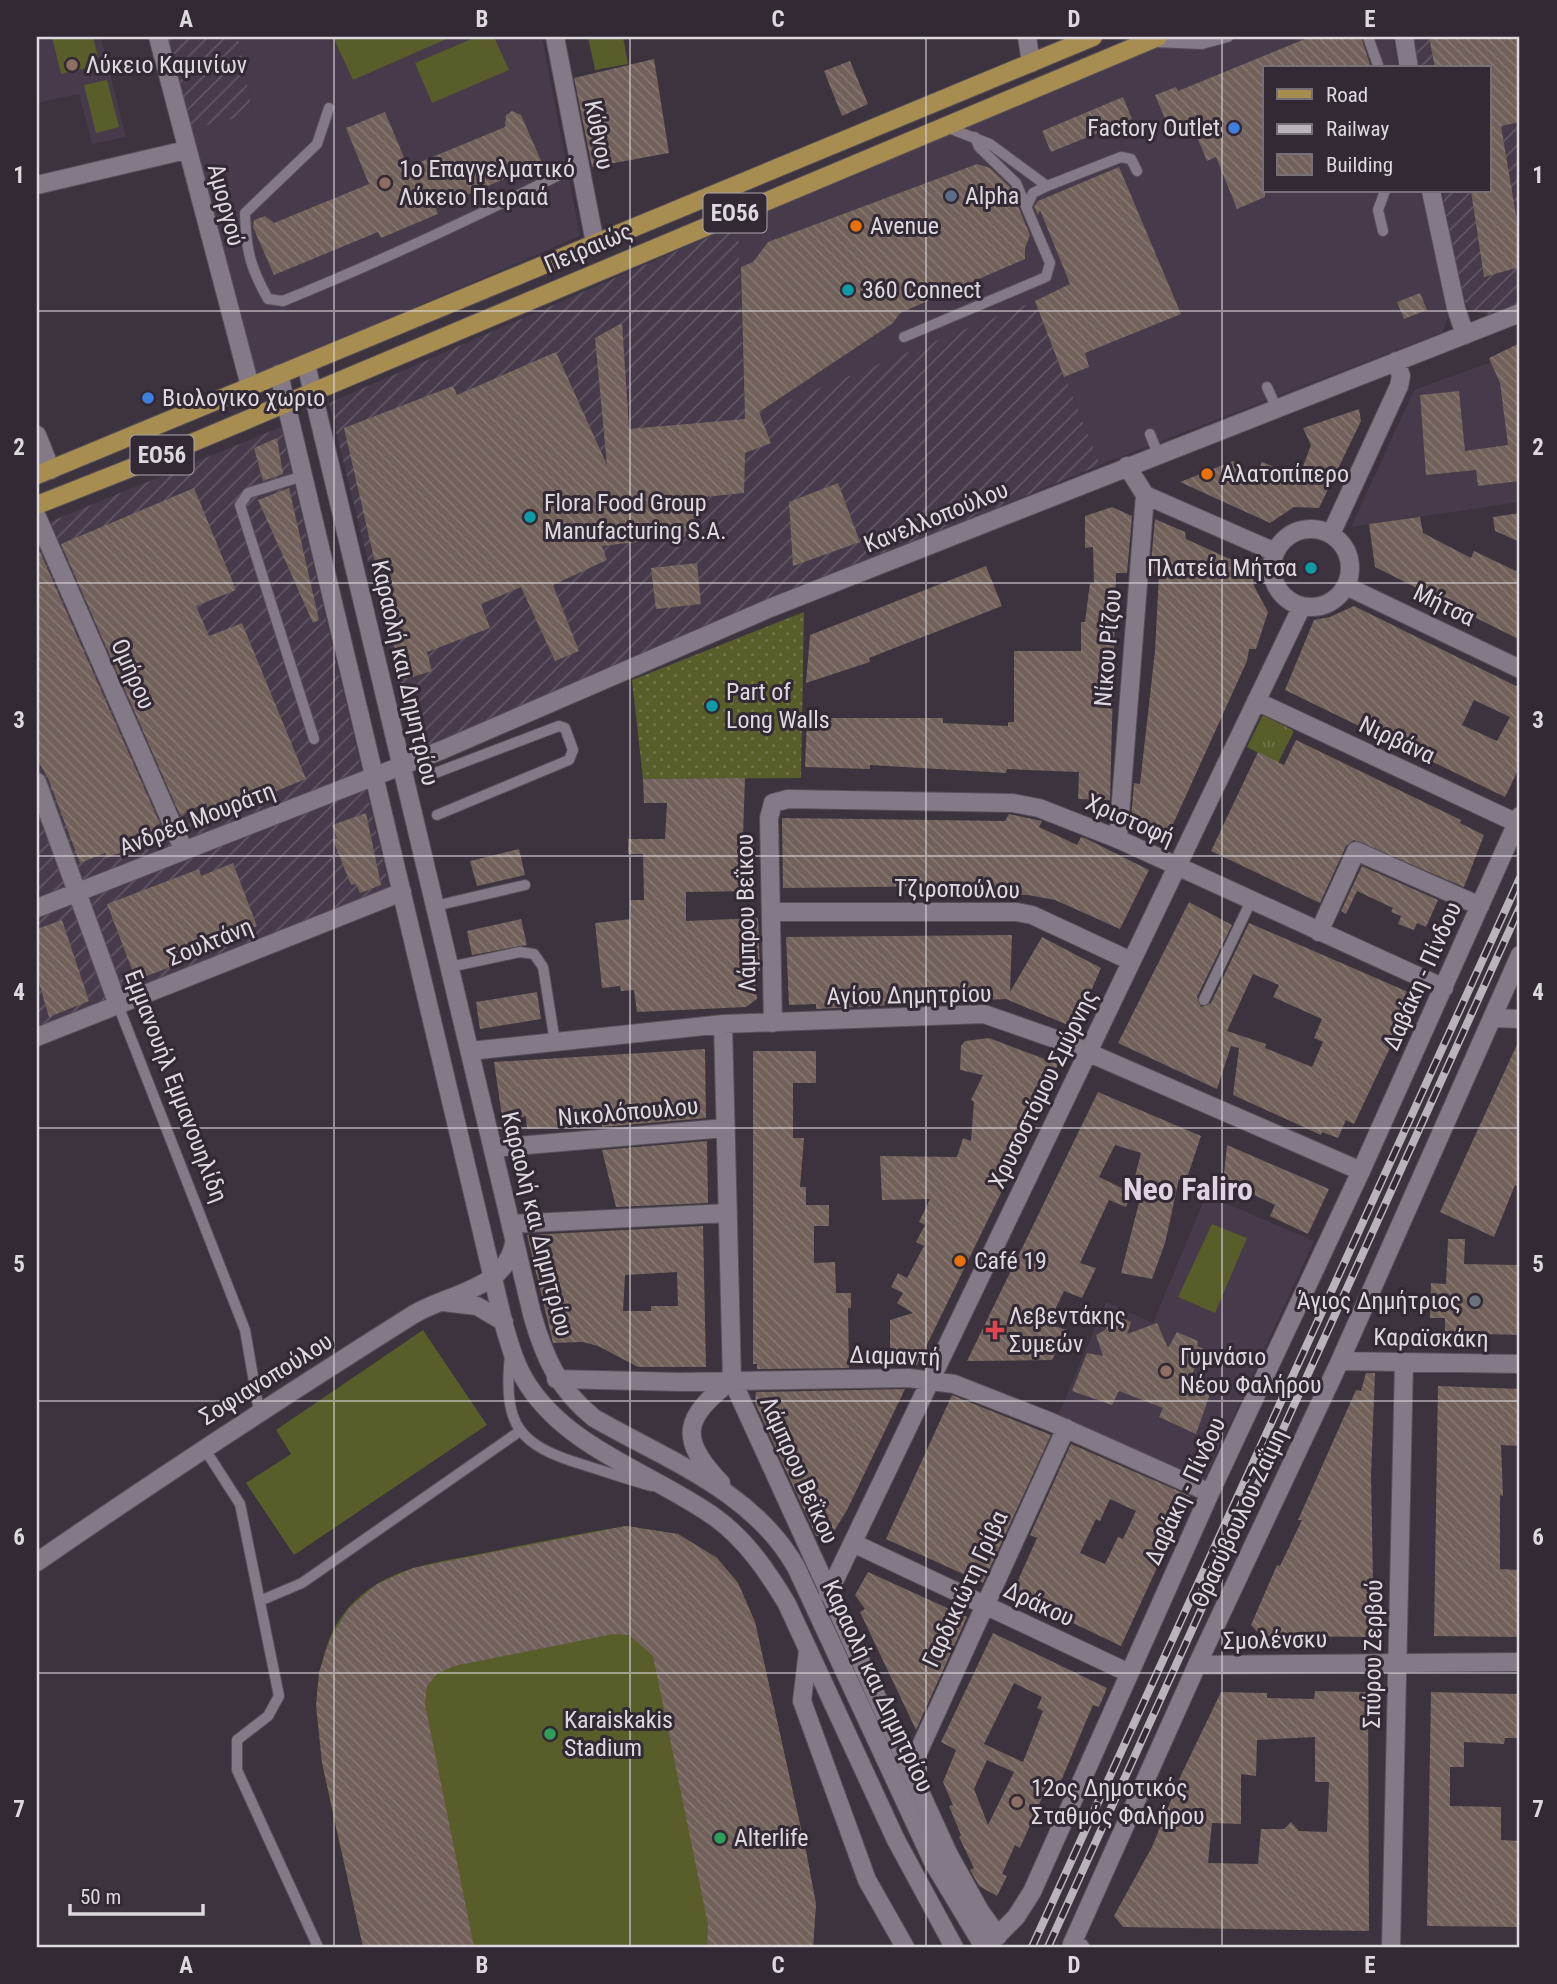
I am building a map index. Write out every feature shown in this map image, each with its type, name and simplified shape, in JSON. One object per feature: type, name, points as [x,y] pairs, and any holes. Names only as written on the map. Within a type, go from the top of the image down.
[{"type":"main road","name":"Πειραιώς","points":[[44,472],[1093,37]]},
{"type":"main road","name":"Πειραιώς","points":[[37,505],[1152,39]]},
{"type":"street","name":"Αμοργού","points":[[158,37],[250,386]]},
{"type":"street","name":"Κύθνου","points":[[555,37],[595,243]]},
{"type":"street","points":[[1027,37],[1031,62]]},
{"type":"street","points":[[1405,37],[1409,66]]},
{"type":"street","points":[[37,185],[186,150]]},
{"type":"street","points":[[1431,192],[1456,308],[1465,335]]},
{"type":"street","name":"Κανελλοπούλου","points":[[375,776],[770,608],[925,550],[1126,466],[1520,313]]},
{"type":"street","points":[[1331,534],[1399,386],[1401,376],[1396,361]]},
{"type":"street","name":"Καραολή και Δημητρίου","points":[[306,364],[539,1340],[556,1379],[576,1403],[594,1418],[730,1493],[764,1522],[790,1556],[934,1864],[989,1943]]},
{"type":"street","name":"Καραολή και Δημητρίου","points":[[279,374],[511,1348],[529,1387],[558,1419],[580,1437],[675,1491],[717,1519],[744,1543],[778,1587],[914,1877],[954,1947]]},
{"type":"street","points":[[37,435],[44,472]]},
{"type":"street","points":[[1126,466],[1145,495],[1275,552]]},
{"type":"street","name":"Νίκου Ρίζου","points":[[1118,839],[1145,495]]},
{"type":"street","name":"Ομήρου","points":[[37,517],[184,850]]},
{"type":"street","points":[[1313,529],[1331,534],[1348,555],[1350,570],[1346,586],[1326,604],[1302,606],[1288,599],[1275,583],[1272,568],[1275,552],[1287,537],[1299,531],[1313,529]]},
{"type":"street","name":"Μήτσα","points":[[1346,586],[1520,669]]},
{"type":"street","name":"Χρυσοστόμου Σμύρνης","points":[[828,1594],[1302,606]]},
{"type":"street","name":"Νιρβάνα","points":[[1256,701],[1519,819]]},
{"type":"street","name":"Ανδρέα Μουράτη","points":[[37,908],[375,776]]},
{"type":"street","name":"Εμμανουήλ Εμμανουηλίδη","points":[[37,782],[68,861],[76,892],[118,1005]]},
{"type":"street","name":"Χριστοφή","points":[[773,803],[788,799],[1013,803],[1039,808],[1118,839],[1444,988]]},
{"type":"street","name":"Λάμπρου Βεΐκου","points":[[773,803],[769,818],[773,1023]]},
{"type":"street","name":"Δαβάκη - Πίνδου","points":[[989,1943],[1016,1917],[1032,1892],[1210,1493],[1444,988],[1519,819]]},
{"type":"street","points":[[1319,932],[1356,851],[1480,906]]},
{"type":"street","name":"Σουλτάνη","points":[[37,1037],[402,892]]},
{"type":"street","name":"Τζιροπούλου","points":[[771,912],[1017,912],[1032,915],[1131,961]]},
{"type":"street","name":"Θρασύβουλου Ζαΐμη","points":[[1074,1946],[1198,1665],[1340,1361],[1520,956]]},
{"type":"street","name":"Αγίου Δημητρίου","points":[[470,1051],[723,1024],[984,1014],[1009,1021],[1360,1171]]},
{"type":"street","points":[[1492,1018],[1520,1019]]},
{"type":"street","name":"Λάμπρου Βεΐκου","points":[[723,1024],[732,1380],[989,1943]]},
{"type":"street","name":"Νικολόπουλου","points":[[493,1148],[725,1128]]},
{"type":"street","points":[[513,1232],[728,1213]]},
{"type":"street","name":"Σοφιανοπούλου","points":[[37,1562],[203,1447],[416,1312],[493,1277],[512,1256],[513,1232]]},
{"type":"street","points":[[439,1302],[477,1306],[504,1322]]},
{"type":"street","name":"Καραϊσκάκη","points":[[1340,1361],[1520,1364]]},
{"type":"street","name":"Σπύρου Ζερβού","points":[[1391,1947],[1404,1362]]},
{"type":"street","name":"Διαμαντή","points":[[556,1379],[931,1380],[954,1384],[1066,1428],[1210,1493]]},
{"type":"street","points":[[730,1493],[698,1460],[691,1441],[694,1419],[732,1380]]},
{"type":"street","name":"Γαρδικιώτη Γρίβα","points":[[909,1770],[1066,1428]]},
{"type":"street","name":"Δράκου","points":[[853,1542],[1129,1673]]},
{"type":"street","points":[[808,1650],[802,1701],[867,1880],[905,1947]]},
{"type":"street","name":"Σμολένσκυ","points":[[1198,1665],[1520,1662]]},
{"type":"lane","points":[[1152,39],[1202,44],[1228,37]]},
{"type":"lane","points":[[1368,37],[1378,66]]},
{"type":"lane","points":[[329,108],[317,145],[245,214],[246,246],[251,269],[268,299],[283,301],[372,265],[579,165]]},
{"type":"lane","points":[[945,127],[990,144],[1038,183],[1047,186]]},
{"type":"lane","points":[[904,337],[1049,274],[1051,263],[1011,176],[979,147],[975,137]]},
{"type":"lane","points":[[1027,206],[1033,193],[1121,156],[1131,159],[1138,171]]},
{"type":"lane","points":[[1383,231],[1378,210],[1385,192]]},
{"type":"lane","points":[[1267,387],[1276,407]]},
{"type":"lane","points":[[1150,434],[1158,454]]},
{"type":"lane","points":[[303,476],[248,493],[240,505],[314,739]]},
{"type":"lane","points":[[511,720],[516,741]]},
{"type":"lane","points":[[430,775],[559,726],[565,728],[573,750],[569,760],[437,815]]},
{"type":"lane","points":[[435,906],[525,886]]},
{"type":"lane","points":[[1204,1000],[1251,901]]},
{"type":"lane","points":[[450,967],[520,952],[534,954],[543,967],[555,1042]]},
{"type":"lane","name":"Εμμανουήλ Εμμανουηλίδη","points":[[118,1005],[245,1330],[259,1411]]},
{"type":"lane","points":[[511,1348],[508,1377],[511,1406],[520,1431],[531,1444],[552,1455],[675,1491]]},
{"type":"lane","points":[[262,1600],[302,1583],[520,1431]]},
{"type":"lane","points":[[203,1447],[240,1504],[262,1600],[279,1696],[268,1716],[237,1740],[237,1770],[318,1947]]},
{"type":"shaded area","name":"Λύκειο Καμινίων","points":[[37,37],[101,37],[126,137],[92,144],[79,94],[37,103]]},
{"type":"shaded area","points":[[167,37],[238,37],[253,114],[187,130]]},
{"type":"shaded area","name":"1ο Επαγγελματικό Λύκειο Πειραιά","points":[[238,37],[542,37],[580,236],[251,378],[187,130],[253,114]]},
{"type":"shaded area","points":[[1172,37],[1393,37],[1398,66],[1263,66],[1263,192],[1421,192],[1448,318],[1443,332],[1100,465],[1035,301],[745,419],[738,224],[864,172],[1034,93]]},
{"type":"shaded area","points":[[1412,37],[1520,37],[1520,306],[1495,316],[1471,311],[1463,299],[1442,192],[1490,192],[1490,66],[1418,66]]},
{"type":"shaded area","points":[[738,224],[745,418],[1035,301],[1100,465],[425,747],[413,745],[329,403]]},
{"type":"shaded area","points":[[1491,362],[1494,368],[1520,365],[1520,502],[1351,527],[1414,390]]},
{"type":"shaded area","points":[[281,427],[390,890],[37,1031],[37,527]]},
{"type":"shaded area","name":"Γυμνάσιο Νέου Φαλήρου","points":[[1206,1195],[1314,1241],[1203,1483],[1057,1418],[1106,1302],[1153,1323]]},
{"type":"green space","points":[[52,37],[93,37],[100,65],[61,74]]},
{"type":"green space","points":[[333,37],[451,37],[353,80]]},
{"type":"green space","points":[[476,37],[494,37],[509,70],[432,103],[415,63]]},
{"type":"green space","points":[[588,37],[623,37],[628,64],[595,70]]},
{"type":"green space","points":[[107,80],[119,127],[96,133],[84,85]]},
{"type":"green space","points":[[804,612],[801,778],[643,779],[632,680]]},
{"type":"green space","points":[[1263,715],[1294,731],[1278,763],[1247,747]]},
{"type":"green space","points":[[1212,1224],[1247,1238],[1215,1313],[1178,1297]]},
{"type":"green space","points":[[423,1330],[487,1425],[294,1555],[246,1483],[291,1454],[276,1430]]},
{"type":"green space","name":"Karaiskakis Stadium","points":[[626,1526],[678,1534],[717,1558],[738,1583],[755,1622],[806,1851],[816,1904],[813,1947],[363,1947],[329,1797],[319,1729],[318,1695],[322,1663],[332,1632],[350,1606],[377,1584],[401,1572]]},
{"type":"building","name":"Factory Outlet","points":[[1310,37],[1361,37],[1370,66],[1263,66],[1265,197],[1237,209],[1216,157],[1207,161],[1190,120],[1169,128],[1155,95],[1176,87],[1178,91]]},
{"type":"building","points":[[1429,37],[1520,37],[1520,122],[1501,126],[1520,239],[1520,267],[1484,277],[1471,192],[1490,192],[1490,66],[1435,66]]},
{"type":"building","points":[[654,59],[669,153],[592,167],[574,78]]},
{"type":"building","points":[[850,61],[868,104],[842,116],[824,71]]},
{"type":"building","points":[[1123,97],[1132,119],[1051,152],[1042,131]]},
{"type":"building","points":[[512,111],[521,115],[542,163],[436,208],[438,214],[381,238],[378,232],[274,275],[253,227],[254,220],[265,216],[274,223],[369,184],[346,128],[385,112],[408,167],[505,127],[506,115]]},
{"type":"building","name":"Flora Food Group Manufacturing S.A.","points":[[977,164],[990,168],[1010,187],[1030,235],[1025,248],[1025,259],[900,313],[893,323],[759,412],[771,443],[745,453],[744,493],[694,498],[697,535],[602,546],[607,560],[553,585],[579,651],[555,661],[521,587],[481,604],[490,628],[427,652],[432,671],[402,680],[344,428],[453,386],[457,395],[556,352],[607,465],[595,338],[622,323],[629,429],[745,419],[741,267],[753,262],[768,242]]},
{"type":"building","points":[[1119,167],[1181,314],[1085,353],[1089,367],[1064,377],[1035,301],[1070,284],[1040,210],[1038,215],[1034,207],[1038,201]]},
{"type":"building","points":[[1420,293],[1427,310],[1404,319],[1397,302]]},
{"type":"building","points":[[1520,343],[1520,481],[1478,486],[1476,470],[1426,475],[1420,395],[1459,391],[1465,451],[1508,445],[1500,383],[1489,358]]},
{"type":"building","points":[[1359,409],[1361,421],[1319,508],[1294,507],[1270,523],[1180,482],[1233,461],[1255,477],[1262,462],[1299,477],[1311,445],[1303,428]]},
{"type":"building","points":[[277,438],[283,474],[263,481],[254,448]]},
{"type":"building","points":[[838,483],[860,542],[793,566],[789,502]]},
{"type":"building","points":[[194,488],[236,590],[196,606],[209,636],[242,623],[306,779],[212,817],[206,803],[180,815],[61,544]]},
{"type":"building","points":[[289,488],[319,620],[313,623],[258,500]]},
{"type":"building","points":[[1112,507],[1132,516],[1127,573],[1116,573],[1110,800],[1078,799],[1079,772],[1007,769],[1006,773],[870,765],[870,769],[805,767],[807,718],[943,718],[943,723],[1008,726],[1008,722],[1014,722],[1014,651],[1081,651],[1081,622],[1085,622],[1090,583],[1094,583],[1093,547],[1085,548],[1085,516]]},
{"type":"building","points":[[1520,513],[1520,542],[1495,531],[1493,517]]},
{"type":"building","points":[[1420,517],[1423,533],[1471,558],[1474,551],[1520,573],[1520,640],[1375,567],[1369,524]]},
{"type":"building","points":[[1155,519],[1185,532],[1186,539],[1252,569],[1254,586],[1268,612],[1256,649],[1249,649],[1247,661],[1169,833],[1131,819],[1134,783],[1140,784],[1155,651],[1159,574],[1150,573]]},
{"type":"building","points":[[40,552],[160,824],[156,825],[161,839],[135,850],[134,847],[107,858],[105,853],[80,863],[48,778],[37,759],[37,554]]},
{"type":"building","points":[[697,563],[701,604],[656,609],[651,568]]},
{"type":"building","points":[[986,566],[1002,606],[869,658],[870,662],[806,683],[810,635]]},
{"type":"building","points":[[1354,606],[1520,688],[1520,766],[1505,797],[1285,690],[1314,620],[1330,617]],"holes":[[[1474,700],[1510,717],[1497,741],[1462,725]]]},
{"type":"building","points":[[1296,740],[1461,820],[1460,823],[1484,835],[1464,887],[1354,840],[1346,846],[1320,903],[1211,851],[1258,752],[1284,765]]},
{"type":"building","points":[[745,778],[743,837],[754,837],[755,891],[686,892],[686,921],[758,918],[760,971],[754,971],[757,999],[746,1007],[637,1012],[634,990],[621,991],[620,986],[602,988],[595,923],[631,919],[630,900],[644,900],[643,854],[628,854],[628,839],[665,839],[667,803],[644,803],[643,779]]},
{"type":"building","points":[[366,813],[381,885],[360,893],[356,884],[351,885],[333,840],[337,838],[332,825]]},
{"type":"building","points":[[1009,814],[1042,821],[1039,827],[1077,845],[1081,837],[1085,838],[1149,870],[1120,929],[1055,900],[1028,895],[962,895],[962,886],[783,888],[782,818],[1005,821]]},
{"type":"building","points":[[519,849],[525,875],[477,886],[470,861]]},
{"type":"building","points":[[233,863],[257,926],[225,938],[228,945],[136,980],[107,904],[199,869],[201,876]]},
{"type":"building","points":[[1362,866],[1438,900],[1426,927],[1417,923],[1414,930],[1398,924],[1401,916],[1391,912],[1393,908],[1357,891],[1346,914],[1341,911]]},
{"type":"building","points":[[1189,902],[1232,925],[1197,997],[1201,1007],[1211,1003],[1249,923],[1415,995],[1354,1124],[1346,1120],[1338,1138],[1322,1132],[1321,1135],[1233,1095],[1239,1048],[1231,1046],[1217,1089],[1118,1043]],"holes":[[[1253,974],[1279,985],[1273,997],[1322,1019],[1314,1038],[1323,1042],[1312,1067],[1265,1048],[1266,1044],[1227,1031]]]},
{"type":"building","points":[[521,919],[527,945],[472,955],[467,931]]},
{"type":"building","points":[[62,920],[89,1001],[49,1017],[37,976],[37,929]]},
{"type":"building","points":[[1012,935],[1010,992],[1042,937],[1101,968],[1075,1028],[1006,999],[816,1009],[816,1004],[789,1005],[786,937]]},
{"type":"building","points":[[537,992],[541,1019],[480,1029],[476,1002]]},
{"type":"building","points":[[989,1038],[1058,1064],[1002,1191],[917,1365],[892,1364],[893,1367],[890,1367],[890,1320],[913,1313],[897,1303],[903,1293],[891,1287],[898,1273],[907,1278],[924,1246],[916,1242],[925,1225],[919,1222],[930,1199],[882,1200],[880,1156],[957,1157],[963,1138],[971,1141],[974,1102],[971,1100],[983,1075],[960,1070],[961,1046],[965,1041]]},
{"type":"building","points":[[1520,1038],[1520,1188],[1515,1185],[1494,1237],[1440,1212]]},
{"type":"building","points":[[705,1049],[706,1118],[602,1127],[602,1114],[569,1117],[570,1126],[527,1129],[526,1116],[503,1123],[494,1062]]},
{"type":"building","points":[[753,1051],[816,1051],[816,1083],[793,1083],[793,1138],[804,1138],[800,1187],[806,1187],[806,1205],[829,1205],[829,1226],[814,1226],[814,1263],[835,1262],[836,1293],[851,1293],[851,1308],[848,1308],[849,1368],[757,1369],[757,1364],[753,1364]]},
{"type":"building","points":[[1098,1092],[1201,1136],[1186,1181],[1179,1179],[1165,1243],[1152,1279],[1121,1273],[1142,1191],[1132,1188],[1141,1153],[1115,1145],[1099,1177],[1132,1193],[1126,1207],[1109,1200],[1080,1263],[1096,1268],[1082,1298],[1064,1291],[1048,1324],[1067,1330],[1052,1360],[967,1361]]},
{"type":"building","points":[[707,1141],[708,1203],[616,1207],[602,1150]]},
{"type":"building","points":[[1227,1145],[1329,1189],[1308,1234],[1270,1216],[1275,1205],[1250,1193],[1247,1200],[1232,1194],[1234,1187],[1223,1184]]},
{"type":"building","points":[[703,1226],[706,1367],[638,1367],[598,1346],[583,1342],[553,1343],[527,1235]],"holes":[[[677,1272],[678,1306],[651,1306],[651,1311],[623,1311],[625,1275]]]},
{"type":"building","name":"Άγιος Δημήτριος","points":[[1448,1239],[1465,1239],[1464,1264],[1520,1265],[1520,1335],[1445,1333],[1445,1318],[1430,1318],[1431,1283],[1446,1284]]},
{"type":"building","points":[[1113,1314],[1131,1322],[1127,1334],[1157,1323],[1168,1348],[1177,1332],[1198,1341],[1197,1346],[1204,1349],[1187,1384],[1216,1377],[1196,1434],[1159,1417],[1163,1408],[1119,1391],[1112,1405],[1072,1391],[1087,1353],[1103,1356],[1096,1335],[1105,1330]]},
{"type":"building","points":[[1366,1373],[1375,1373],[1371,1475],[1374,1637],[1261,1636],[1251,1625],[1277,1565],[1280,1566],[1302,1520],[1298,1520],[1356,1390],[1361,1391]]},
{"type":"building","points":[[1438,1386],[1520,1389],[1520,1446],[1501,1445],[1503,1496],[1500,1495],[1500,1569],[1520,1570],[1520,1637],[1434,1636]]},
{"type":"building","points":[[905,1389],[847,1510],[831,1536],[816,1536],[755,1403],[756,1392]]},
{"type":"building","points":[[952,1395],[1051,1435],[983,1583],[886,1539]]},
{"type":"building","points":[[1071,1444],[1190,1496],[1121,1646],[1012,1594],[1037,1538],[1030,1535]],"holes":[[[1110,1499],[1136,1511],[1123,1539],[1118,1537],[1105,1564],[1080,1553],[1096,1519],[1100,1521]]]},
{"type":"building","name":"Karaiskakis Stadium","points":[[626,1526],[678,1534],[717,1558],[738,1583],[755,1622],[806,1851],[816,1904],[813,1947],[707,1947],[708,1924],[653,1656],[629,1635],[614,1634],[454,1666],[437,1674],[427,1686],[425,1704],[474,1947],[363,1947],[322,1763],[316,1705],[319,1672],[330,1639],[349,1608],[377,1584],[413,1568]]},
{"type":"building","points":[[868,1572],[967,1617],[916,1730],[860,1612],[865,1609],[855,1595]]},
{"type":"building","points":[[993,1633],[1107,1688],[1099,1707],[1093,1705],[1055,1795],[1045,1791],[1020,1848],[1015,1845],[1002,1874],[1007,1876],[997,1896],[979,1886],[970,1870],[974,1868],[959,1837],[961,1835],[949,1806],[953,1805],[943,1782],[956,1750],[941,1742]],"holes":[[[1014,1683],[1042,1697],[1037,1708],[1043,1711],[1023,1762],[984,1744]],[[987,1760],[1014,1772],[988,1825],[974,1789]]]},
{"type":"building","points":[[1315,1691],[1368,1692],[1369,1931],[1123,1927],[1114,1916],[1152,1847],[1182,1773],[1221,1692],[1267,1693],[1267,1698],[1314,1699]],"holes":[[[1315,1737],[1315,1782],[1329,1782],[1327,1832],[1299,1831],[1291,1822],[1284,1829],[1261,1829],[1258,1864],[1208,1863],[1212,1823],[1241,1824],[1241,1774],[1256,1776],[1257,1740]]]},
{"type":"building","points":[[1431,1692],[1520,1694],[1520,1738],[1505,1738],[1504,1744],[1464,1742],[1464,1767],[1450,1767],[1450,1806],[1501,1807],[1501,1840],[1520,1841],[1520,1927],[1427,1926]]},
{"type":"railway","points":[[1032,1947],[1520,878]]},
{"type":"railway","points":[[1048,1947],[1520,907]]},
{"type":"place","name":"Λύκειο Καμινίων","points":[[72,65]]},
{"type":"place","name":"Factory Outlet","points":[[1234,128]]},
{"type":"place","name":"1ο Επαγγελματικό Λύκειο Πειραιά","points":[[385,183]]},
{"type":"place","name":"Alpha","points":[[951,196]]},
{"type":"place","name":"Avenue","points":[[856,226]]},
{"type":"place","name":"360 Connect","points":[[848,290]]},
{"type":"place","name":"Βιολογικο χωριο","points":[[148,398]]},
{"type":"place","name":"Αλατοπίπερο","points":[[1207,474]]},
{"type":"place","name":"Flora Food Group Manufacturing S.A.","points":[[530,517]]},
{"type":"place","name":"Πλατεία Μήτσα","points":[[1311,568]]},
{"type":"place","name":"Part of Long Walls","points":[[712,706]]},
{"type":"place","name":"Café 19","points":[[960,1261]]},
{"type":"place","name":"Άγιος Δημήτριος","points":[[1475,1301]]},
{"type":"place","name":"Λεβεντάκης Συμεών","points":[[995,1330]]},
{"type":"place","name":"Γυμνάσιο Νέου Φαλήρου","points":[[1166,1371]]},
{"type":"place","name":"Karaiskakis Stadium","points":[[550,1734]]},
{"type":"place","name":"12ος Δημοτικός Σταθμός Φαλήρου","points":[[1017,1802]]},
{"type":"place","name":"Alterlife","points":[[720,1838]]},
{"type":"district","name":"Neo Faliro","points":[[1188,1189]]}]
